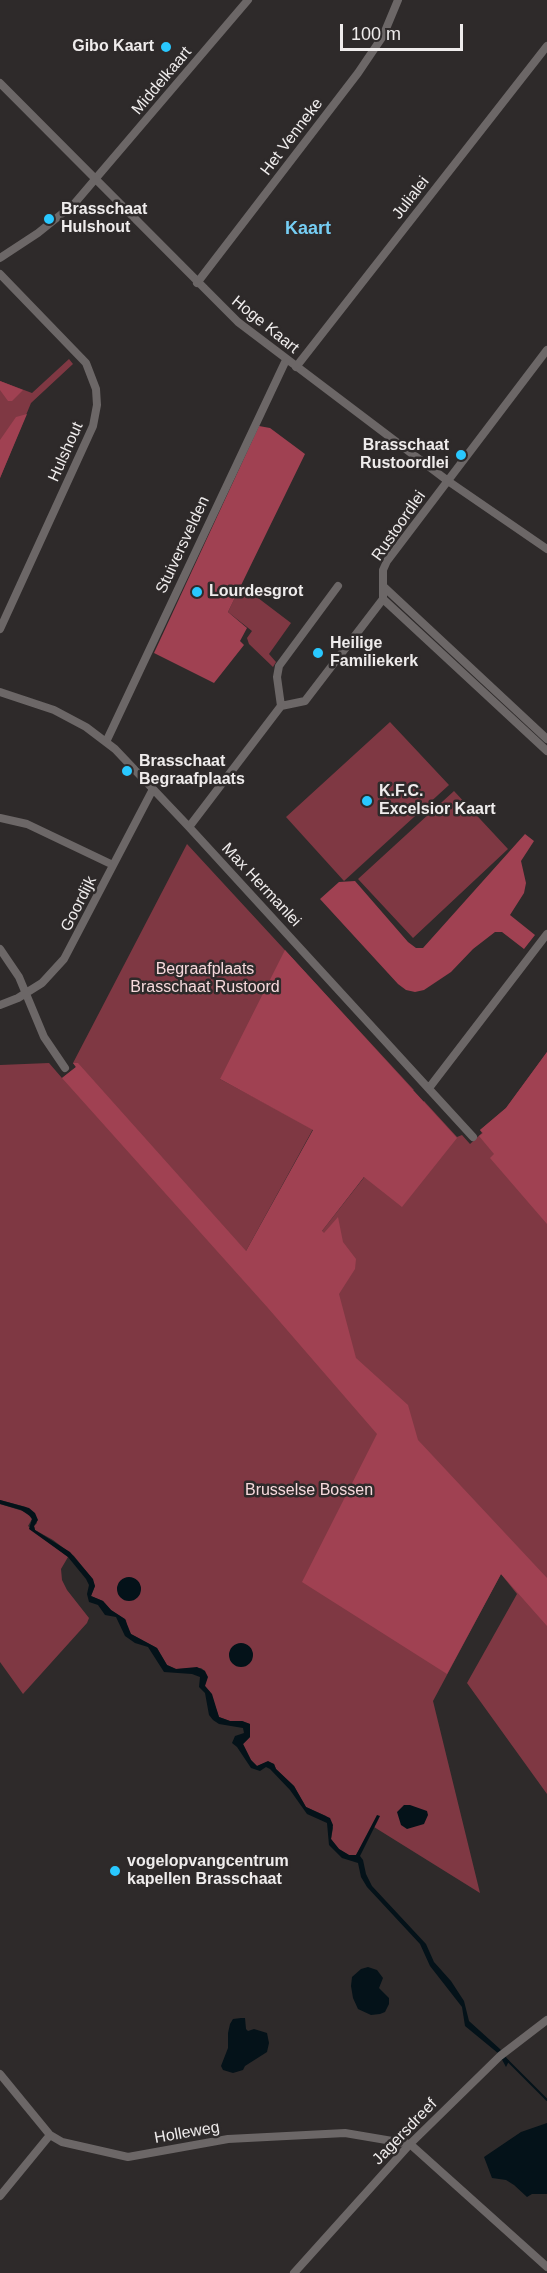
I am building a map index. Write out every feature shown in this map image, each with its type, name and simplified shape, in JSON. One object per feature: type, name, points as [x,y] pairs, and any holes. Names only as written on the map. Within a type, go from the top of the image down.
[{"type":"street","name":"Middelkaart","points":[[0,258],[39,234],[67,212],[248,0]]},
{"type":"street","name":"Het Venneke","points":[[197,283],[369,58],[383,36],[398,0]]},
{"type":"street","name":"Julialei","points":[[296,367],[547,46]]},
{"type":"street","name":"Hoge Kaart","points":[[0,82],[238,322],[448,481],[547,549]]},
{"type":"street","name":"Hulshout","points":[[0,274],[86,363],[94,383],[97,405],[93,426],[0,629]]},
{"type":"street","name":"Rustoordlei","points":[[383,598],[383,570],[387,561],[547,350]]},
{"type":"street","name":"Stuiversvelden","points":[[106,742],[286,360]]},
{"type":"street","points":[[280,706],[277,677],[279,666],[338,586]]},
{"type":"street","points":[[384,587],[547,739]]},
{"type":"street","points":[[189,827],[280,706],[305,701],[383,598],[547,751]]},
{"type":"street","name":"Max Hermanlei","points":[[0,692],[54,710],[106,742],[189,827],[473,1137]]},
{"type":"street","name":"Goordijk","points":[[0,1005],[26,994],[42,983],[64,959],[153,789]]},
{"type":"street","points":[[0,818],[27,824],[113,865]]},
{"type":"street","points":[[429,1088],[547,934]]},
{"type":"street","points":[[0,949],[19,977],[44,1037],[64,1068]]},
{"type":"street","name":"Jagersdreef","points":[[294,2273],[410,2144],[502,2055],[547,2020]]},
{"type":"street","name":"Holleweg","points":[[0,2074],[50,2135],[62,2142],[128,2157],[228,2139],[345,2133],[410,2144]]},
{"type":"street","points":[[0,2196],[50,2135]]},
{"type":"street","points":[[410,2144],[547,2267]]},
{"type":"green space","points":[[69,359],[73,364],[31,403],[0,478],[0,381],[32,393]]},
{"type":"green space","points":[[241,585],[291,623],[269,654],[276,662],[273,667],[249,644],[247,638],[252,631],[228,612]]},
{"type":"green space","name":"K.F.C. Excelsior Kaart","points":[[390,722],[449,785],[344,881],[286,817]]},
{"type":"green space","points":[[454,791],[508,849],[413,938],[358,879]]},
{"type":"green space","name":"Brusselse Bossen","points":[[187,844],[414,1090],[220,1079],[313,1129],[246,1251],[322,1231],[424,1101],[457,1137],[462,1135],[470,1144],[482,1133],[480,1130],[506,1108],[547,1052],[547,1794],[467,1683],[517,1594],[501,1574],[433,1701],[480,1893],[374,1827],[380,1817],[356,1855],[349,1855],[339,1849],[331,1839],[333,1828],[326,1816],[306,1807],[294,1786],[276,1769],[274,1764],[267,1762],[257,1766],[251,1760],[243,1744],[250,1737],[250,1724],[219,1717],[210,1692],[205,1686],[205,1671],[201,1668],[176,1669],[167,1665],[157,1648],[131,1634],[127,1629],[126,1620],[111,1610],[103,1601],[91,1596],[95,1586],[90,1576],[74,1556],[35,1530],[34,1526],[37,1523],[26,1507],[0,1500],[0,1065],[49,1063],[62,1078],[76,1067],[73,1063]]},
{"type":"green space","points":[[0,1504],[26,1512],[32,1519],[28,1526],[68,1557],[61,1569],[62,1580],[89,1618],[23,1694],[0,1662]]},
{"type":"shaded area","points":[[0,381],[23,390],[12,401],[8,401],[0,390]]},
{"type":"shaded area","points":[[27,414],[0,478],[0,440],[16,417]]},
{"type":"shaded area","points":[[259,426],[270,428],[305,454],[228,612],[247,628],[240,641],[244,645],[214,683],[154,653]]},
{"type":"shaded area","points":[[525,834],[534,841],[521,861],[526,883],[524,893],[510,915],[535,935],[524,949],[502,932],[495,932],[473,949],[451,972],[424,990],[415,992],[406,990],[398,984],[320,899],[339,882],[355,881],[408,942],[416,948],[423,948]]},
{"type":"shaded area","points":[[285,950],[457,1138],[402,1207],[364,1177],[322,1231],[324,1233],[338,1217],[343,1242],[356,1259],[355,1269],[339,1294],[356,1358],[408,1405],[418,1440],[547,1578],[547,1626],[501,1574],[447,1674],[302,1582],[377,1434],[268,1308],[62,1078],[76,1067],[73,1063],[78,1063],[246,1251],[313,1130],[220,1079]]},
{"type":"shaded area","points":[[547,1052],[547,1224],[490,1158],[494,1154],[479,1136],[483,1133],[480,1130],[506,1108]]},
{"type":"shaded area","points":[[0,1500],[29,1508],[35,1513],[38,1520],[34,1526],[35,1530],[70,1552],[93,1579],[95,1586],[91,1596],[103,1601],[111,1610],[125,1619],[131,1634],[157,1648],[167,1665],[176,1669],[197,1667],[205,1671],[208,1677],[205,1686],[212,1694],[219,1717],[250,1724],[250,1737],[243,1744],[251,1760],[257,1766],[268,1761],[274,1764],[276,1769],[294,1786],[306,1807],[330,1818],[333,1825],[331,1839],[339,1849],[349,1855],[356,1855],[377,1815],[380,1816],[360,1856],[372,1886],[426,1944],[434,1962],[451,1981],[464,2001],[469,2021],[500,2049],[509,2061],[506,2067],[499,2054],[465,2026],[462,2007],[430,1966],[420,1944],[367,1887],[361,1877],[358,1863],[342,1858],[329,1845],[327,1823],[307,1814],[290,1790],[270,1769],[266,1767],[260,1771],[251,1768],[232,1743],[235,1736],[244,1733],[243,1728],[219,1724],[209,1715],[205,1693],[199,1687],[200,1677],[192,1674],[164,1672],[148,1647],[135,1643],[125,1636],[116,1617],[105,1615],[98,1605],[89,1602],[87,1594],[89,1585],[86,1579],[68,1557],[29,1529],[32,1519],[30,1516],[21,1510],[0,1504]]},
{"type":"shaded area","points":[[129,1577],[138,1580],[141,1589],[138,1598],[129,1601],[120,1598],[117,1589],[120,1580]]},
{"type":"shaded area","points":[[241,1643],[250,1646],[253,1655],[250,1664],[241,1667],[232,1664],[229,1655],[232,1646]]},
{"type":"shaded area","points":[[404,1805],[427,1811],[428,1815],[424,1824],[407,1829],[401,1825],[397,1812]]},
{"type":"shaded area","points":[[368,1967],[377,1970],[383,1978],[379,1988],[389,1998],[385,2012],[380,2014],[371,2015],[358,2009],[353,1998],[352,1977],[361,1969]]},
{"type":"shaded area","points":[[245,2018],[248,2031],[254,2029],[267,2033],[269,2043],[267,2052],[245,2066],[243,2070],[233,2073],[223,2070],[221,2066],[228,2048],[230,2024],[233,2019]]},
{"type":"shaded area","points":[[547,2123],[547,2194],[532,2194],[527,2197],[506,2180],[492,2178],[484,2157],[521,2132]]},
{"type":"waterway","points":[[507,2060],[547,2100]]},
{"type":"place","name":"Gibo Kaart","points":[[166,47]]},
{"type":"place","name":"Brasschaat Hulshout","points":[[49,219]]},
{"type":"place","name":"Brasschaat Rustoordlei","points":[[461,455]]},
{"type":"place","name":"Lourdesgrot","points":[[197,592]]},
{"type":"place","name":"Heilige Familiekerk","points":[[318,653]]},
{"type":"place","name":"Brasschaat Begraafplaats","points":[[127,771]]},
{"type":"place","name":"K.F.C. Excelsior Kaart","points":[[367,801]]},
{"type":"place","name":"vogelopvangcentrum kapellen Brasschaat","points":[[115,1871]]},
{"type":"district","name":"Kaart","points":[[308,229]]},
{"type":"park label","name":"Begraafplaats Brasschaat Rustoord","points":[[205,979]]}]
